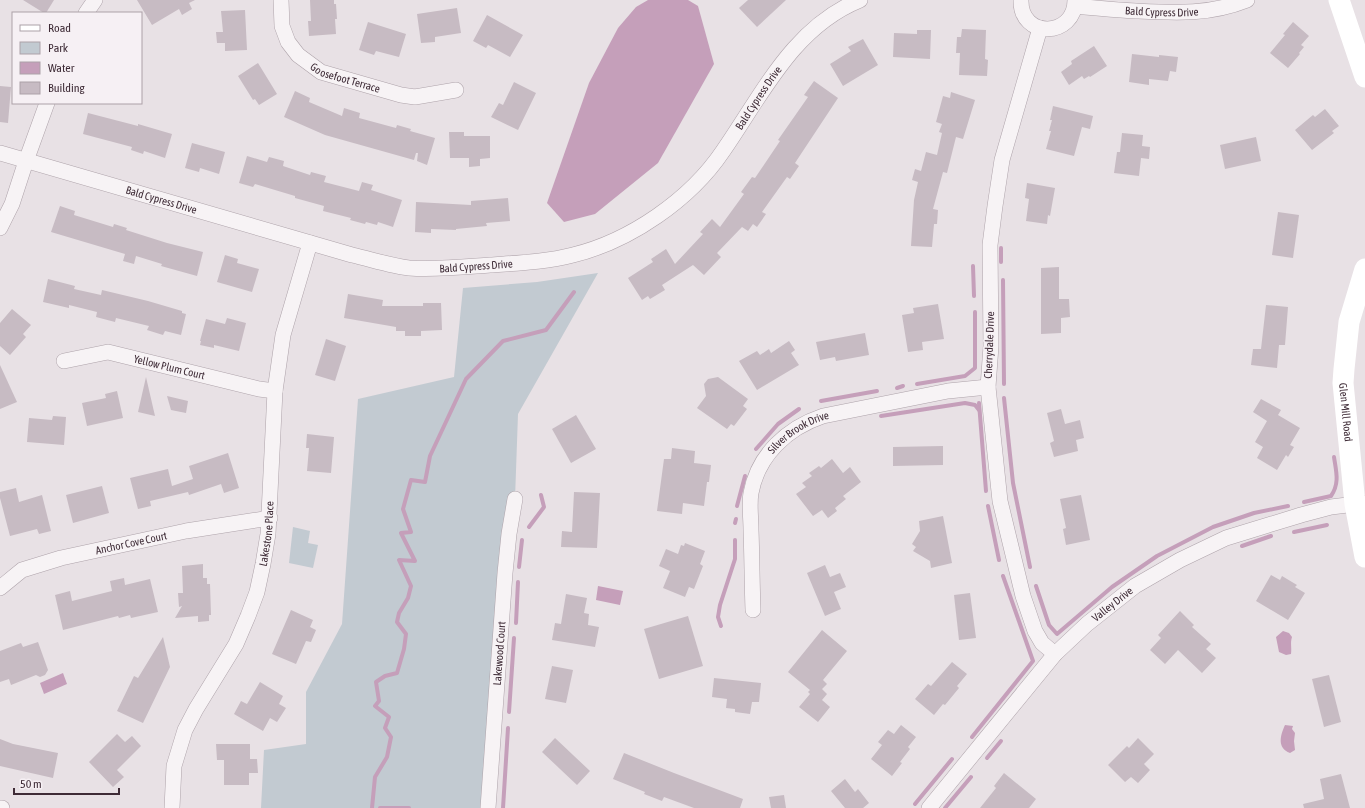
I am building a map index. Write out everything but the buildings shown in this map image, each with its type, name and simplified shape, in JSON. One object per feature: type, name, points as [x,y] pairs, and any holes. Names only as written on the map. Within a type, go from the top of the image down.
[{"type":"main road","points":[[1339,0],[1365,77]]},
{"type":"main road","name":"Glen Mill Road","points":[[1365,269],[1349,322],[1343,383],[1360,503],[1365,556]]},
{"type":"street","points":[[87,12],[95,0]]},
{"type":"street","name":"Goosefoot Terrace","points":[[280,0],[282,26],[288,42],[298,55],[321,72],[401,95],[415,97],[456,90]]},
{"type":"street","name":"Bald Cypress Drive","points":[[0,153],[352,255],[408,268],[539,262],[574,255],[606,244],[628,234],[648,222],[690,189],[722,153],[775,73],[802,39],[816,26],[848,5],[860,0]]},
{"type":"street","points":[[1020,0],[1020,6],[1027,20],[1033,25],[1049,30],[1066,22],[1072,15],[1075,3]]},
{"type":"street","name":"Bald Cypress Drive","points":[[1075,3],[1111,9],[1188,13],[1221,8],[1247,0]]},
{"type":"street","name":"Cherrydale Drive","points":[[1040,28],[1002,160],[995,206],[990,245],[991,346],[988,387],[1000,501],[1023,596],[1035,630],[1042,643],[1055,654]]},
{"type":"street","points":[[0,228],[12,204],[26,161],[48,104]]},
{"type":"street","name":"Lakestone Place","points":[[172,808],[174,766],[185,730],[236,644],[257,592],[270,518],[270,474],[275,391],[283,335],[310,243]]},
{"type":"street","name":"Yellow Plum Court","points":[[64,362],[108,352],[259,389],[275,391]]},
{"type":"street","name":"Silver Brook Drive","points":[[753,610],[751,494],[756,475],[767,456],[783,437],[806,422],[823,416],[948,391],[988,387]]},
{"type":"street","name":"Lakewood Court","points":[[488,808],[509,534],[515,499]]},
{"type":"street","name":"Valley Drive","points":[[929,808],[1055,654],[1087,624],[1135,586],[1180,560],[1226,538],[1279,521],[1331,507],[1360,503]]},
{"type":"street","name":"Anchor Cove Court","points":[[0,588],[22,570],[61,558],[186,531],[270,518]]},
{"type":"green space","points":[[598,273],[518,414],[515,499],[488,808],[261,808],[264,750],[306,744],[306,692],[342,624],[358,399],[454,377],[463,288],[537,282]]},
{"type":"green space","points":[[293,527],[310,531],[308,543],[318,545],[313,568],[289,563]]},
{"type":"water","points":[[648,0],[688,0],[698,6],[714,64],[658,163],[595,214],[564,222],[547,203],[589,83],[618,28],[636,7]]},
{"type":"water","points":[[598,586],[623,591],[620,605],[596,600]]},
{"type":"water","points":[[1283,631],[1289,633],[1292,637],[1291,654],[1286,655],[1279,652],[1276,637]]},
{"type":"water","points":[[63,673],[67,684],[44,694],[40,683]]},
{"type":"water","points":[[1285,725],[1293,726],[1292,729],[1295,733],[1295,750],[1290,753],[1281,745],[1281,737]]},
{"type":"waterway","points":[[1001,248],[1001,262]]},
{"type":"waterway","points":[[973,266],[974,296]]},
{"type":"waterway","points":[[1003,280],[1004,384]]},
{"type":"waterway","points":[[372,808],[375,777],[387,757],[391,737],[385,728],[389,717],[375,706],[379,701],[376,682],[385,676],[397,673],[404,649],[406,634],[397,622],[399,613],[408,598],[411,586],[399,560],[415,561],[401,533],[411,532],[403,509],[411,480],[425,482],[430,456],[466,379],[503,341],[546,330],[574,292]]},
{"type":"waterway","points":[[917,384],[965,376],[975,368],[975,312]]},
{"type":"waterway","points":[[897,388],[903,386]]},
{"type":"waterway","points":[[821,401],[877,391]]},
{"type":"waterway","points":[[1004,398],[1013,483],[1030,567]]},
{"type":"waterway","points":[[881,416],[965,403],[975,405],[979,410]]},
{"type":"waterway","points":[[979,403],[986,491]]},
{"type":"waterway","points":[[756,449],[778,424],[799,409]]},
{"type":"waterway","points":[[1304,502],[1331,496],[1336,486],[1334,457]]},
{"type":"waterway","points":[[737,506],[745,476]]},
{"type":"waterway","points":[[529,527],[544,507],[541,495]]},
{"type":"waterway","points":[[988,506],[999,560]]},
{"type":"waterway","points":[[1036,586],[1049,625],[1057,634],[1112,587],[1157,556],[1213,527],[1254,513],[1288,506]]},
{"type":"waterway","points":[[735,523],[736,519]]},
{"type":"waterway","points":[[1294,532],[1327,525]]},
{"type":"waterway","points":[[1242,546],[1271,536]]},
{"type":"waterway","points":[[519,567],[522,540]]},
{"type":"waterway","points":[[721,626],[718,617],[720,605],[735,559],[735,540]]},
{"type":"waterway","points":[[972,737],[1033,661],[1003,576]]},
{"type":"waterway","points":[[516,623],[518,582]]},
{"type":"waterway","points":[[509,712],[514,638]]},
{"type":"waterway","points":[[503,808],[508,728]]},
{"type":"waterway","points":[[987,758],[1001,741]]},
{"type":"waterway","points":[[915,804],[952,759]]},
{"type":"waterway","points":[[945,808],[971,777]]},
{"type":"waterway","points":[[380,808],[409,808]]}]
